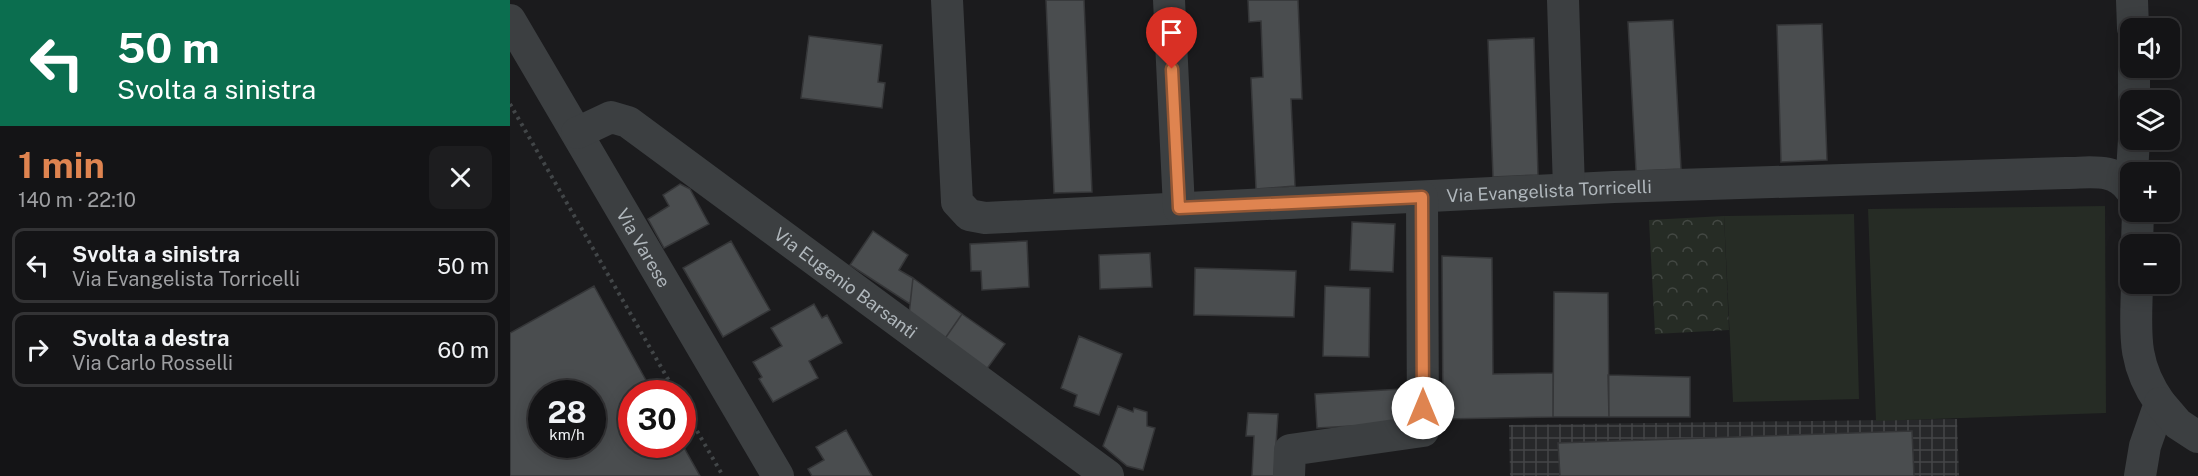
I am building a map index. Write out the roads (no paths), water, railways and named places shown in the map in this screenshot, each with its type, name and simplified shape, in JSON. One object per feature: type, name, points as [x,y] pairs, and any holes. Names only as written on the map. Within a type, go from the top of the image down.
[{"type":"street","name":"Via Evangelista Torricelli","points":[[947,0],[957,202],[969,215],[996,218],[1569,189],[2066,173],[2111,173],[2120,178]]},
{"type":"street","points":[[1169,0],[1179,208]]},
{"type":"street","points":[[1563,0],[1569,189]]},
{"type":"street","points":[[2132,0],[2133,18]]},
{"type":"street","name":"Via Varese","points":[[510,20],[778,476]]},
{"type":"street","name":"Via Varese","points":[[510,57],[757,476]]},
{"type":"street","name":"Via Eugenio Barsanti","points":[[577,133],[611,117],[628,122],[1108,476]]},
{"type":"street","points":[[1289,476],[1290,450],[1423,431],[1422,197]]},
{"type":"street","points":[[2137,294],[2136,345],[2140,366],[2149,388],[2178,424],[2198,436]]},
{"type":"street","points":[[2140,476],[2145,446],[2160,403]]}]
